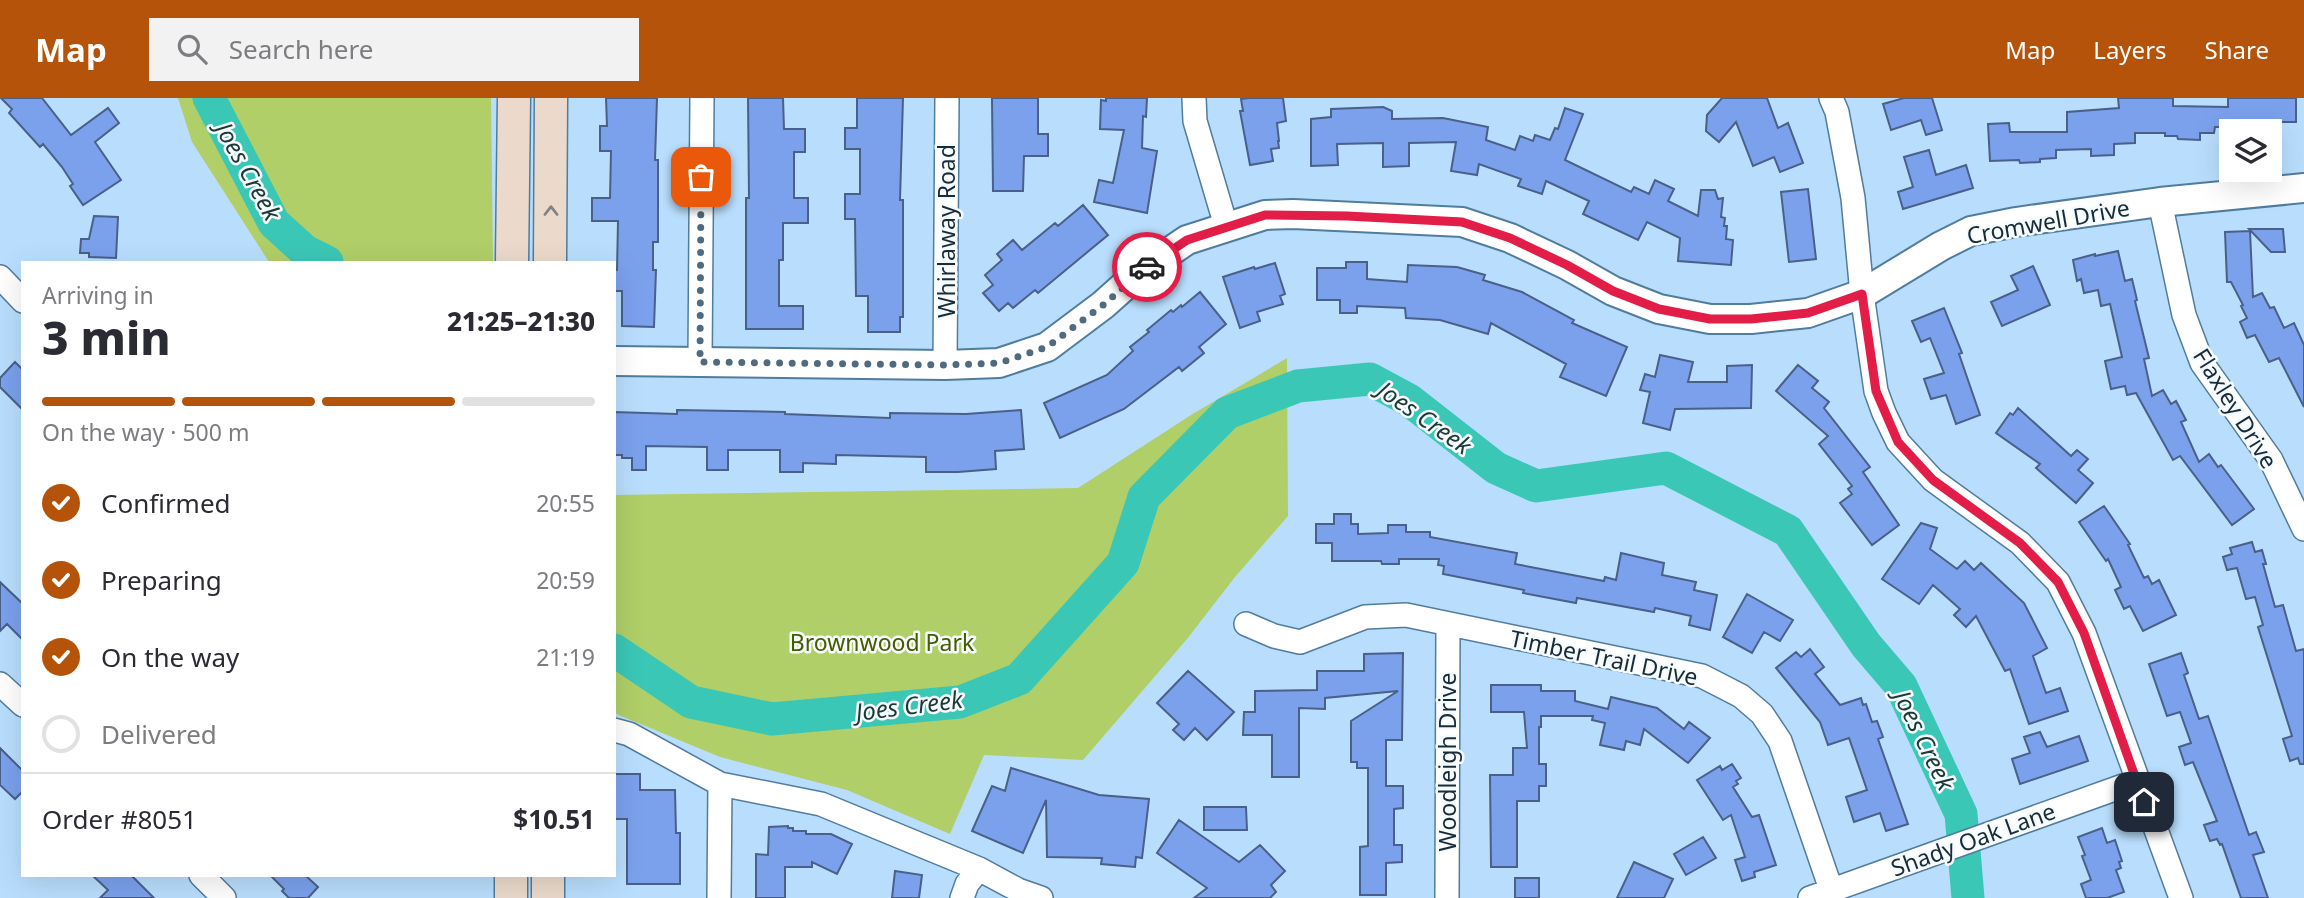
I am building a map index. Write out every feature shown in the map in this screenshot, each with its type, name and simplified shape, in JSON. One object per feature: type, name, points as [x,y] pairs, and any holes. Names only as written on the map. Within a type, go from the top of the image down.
[{"type":"main road","points":[[512,261],[514,98]]},
{"type":"main road","points":[[550,261],[551,98]]},
{"type":"main road","points":[[511,877],[511,898]]},
{"type":"main road","points":[[548,877],[548,898]]},
{"type":"street","points":[[700,362],[702,98]]},
{"type":"street","name":"Whirlaway Road","points":[[945,365],[947,98]]},
{"type":"street","points":[[1194,98],[1195,121],[1226,226]]},
{"type":"street","points":[[1831,98],[1837,112],[1853,198],[1862,294],[1876,391],[1898,442],[1933,480],[2020,543],[2058,582],[2084,633],[2181,898]]},
{"type":"street","name":"Cromwell Drive","points":[[616,361],[945,365],[999,363],[1047,347],[1103,305],[1140,272],[1187,240],[1265,215],[1462,222],[1510,238],[1613,291],[1659,309],[1710,319],[1751,319],[1808,313],[1862,294],[1971,231],[2160,202],[2304,188]]},
{"type":"street","name":"Flaxley Drive","points":[[2160,202],[2184,314],[2202,363],[2271,460],[2304,529]]},
{"type":"street","points":[[0,277],[21,299]]},
{"type":"street","name":"Timber Trail Drive","points":[[1246,624],[1273,636],[1300,642],[1366,617],[1406,615],[1703,676],[1741,696],[1762,713],[1780,741],[1825,895]]},
{"type":"street","name":"Woodleigh Drive","points":[[1447,898],[1448,625]]},
{"type":"street","points":[[0,684],[21,703]]},
{"type":"street","points":[[616,731],[629,734],[720,784],[821,804],[979,869],[1018,890],[1041,898]]},
{"type":"street","name":"Shady Oak Lane","points":[[1825,895],[2137,781]]},
{"type":"street","points":[[719,898],[720,784]]},
{"type":"street","points":[[962,898],[967,884],[979,869]]},
{"type":"street","points":[[203,877],[225,898]]},
{"type":"green space","points":[[178,98],[491,98],[493,261],[268,261],[192,142]]},
{"type":"green space","name":"Brownwood Park","points":[[1287,358],[1288,516],[1083,760],[984,755],[950,834],[847,790],[720,757],[616,714],[616,495],[1078,488],[1191,415]]},
{"type":"building","points":[[1,98],[42,98],[71,135],[108,108],[119,123],[95,142],[121,180],[83,205],[70,186],[73,184],[62,167],[43,144],[40,147],[9,113],[12,109]]},
{"type":"building","points":[[606,98],[657,98],[655,160],[658,160],[658,242],[653,242],[653,270],[656,270],[654,327],[622,326],[622,291],[616,291],[618,221],[592,221],[592,198],[610,198],[611,151],[600,151],[600,126],[607,126]]},
{"type":"building","points":[[748,98],[783,98],[784,129],[805,129],[805,152],[794,152],[794,198],[808,198],[808,223],[783,223],[783,260],[779,260],[779,306],[803,306],[803,329],[746,329]]},
{"type":"building","points":[[857,98],[903,98],[900,200],[903,200],[903,317],[900,317],[900,332],[868,332],[868,296],[856,296],[855,219],[845,219],[845,194],[860,194],[860,149],[845,149],[845,128],[857,128]]},
{"type":"building","points":[[992,98],[1038,98],[1038,134],[1048,134],[1048,156],[1024,156],[1023,191],[993,191]]},
{"type":"building","points":[[1106,98],[1147,98],[1146,117],[1143,116],[1142,148],[1157,151],[1147,213],[1094,202],[1099,180],[1113,183],[1124,130],[1100,129],[1101,100],[1106,101]]},
{"type":"building","points":[[1283,98],[1286,121],[1277,123],[1279,148],[1271,149],[1273,161],[1250,165],[1240,111],[1243,111],[1241,99]]},
{"type":"building","points":[[1722,98],[1767,98],[1778,128],[1788,123],[1803,163],[1780,172],[1774,157],[1753,166],[1736,122],[1719,142],[1706,131],[1707,115]]},
{"type":"building","points":[[1904,98],[1932,98],[1942,130],[1926,135],[1921,120],[1891,130],[1883,104]]},
{"type":"building","points":[[2118,98],[2173,98],[2173,106],[2228,107],[2228,98],[2296,98],[2296,122],[2282,122],[2282,119],[2219,119],[2219,127],[2215,127],[2214,133],[2200,133],[2200,140],[2178,139],[2177,136],[2165,136],[2165,133],[2135,133],[2135,143],[2114,144],[2114,155],[2091,156],[2091,149],[2056,150],[2056,158],[2040,159],[2040,162],[1990,161],[1988,124],[2009,123],[2010,132],[2067,132],[2067,112],[2119,108]]},
{"type":"building","points":[[1383,107],[1392,111],[1392,119],[1443,118],[1488,127],[1486,140],[1515,150],[1520,136],[1533,141],[1535,135],[1550,140],[1555,128],[1558,129],[1565,108],[1583,114],[1565,160],[1631,192],[1634,187],[1649,194],[1655,180],[1674,189],[1668,201],[1698,216],[1701,190],[1715,190],[1718,199],[1723,198],[1721,217],[1725,218],[1724,226],[1727,226],[1726,239],[1733,240],[1731,265],[1678,261],[1680,238],[1647,222],[1638,240],[1583,214],[1589,201],[1546,181],[1542,194],[1518,186],[1521,179],[1479,164],[1477,175],[1451,171],[1456,142],[1409,143],[1409,166],[1383,167],[1383,143],[1337,144],[1338,165],[1311,166],[1311,119],[1331,117],[1331,109]]},
{"type":"building","points":[[1929,150],[1936,175],[1966,165],[1973,188],[1903,209],[1898,192],[1913,187],[1904,157]]},
{"type":"building","points":[[1808,189],[1816,259],[1789,262],[1781,192]]},
{"type":"building","points":[[1083,205],[1108,235],[1038,293],[1035,290],[1013,308],[1008,303],[999,311],[983,293],[993,285],[985,275],[1002,260],[997,254],[1013,240],[1022,250],[1055,223],[1058,226]]},
{"type":"building","points":[[94,216],[118,217],[116,258],[89,257],[89,253],[80,253],[81,239],[89,239]]},
{"type":"building","points":[[2249,229],[2283,229],[2285,252],[2271,252]]},
{"type":"building","points":[[2250,231],[2253,297],[2262,293],[2270,308],[2274,307],[2284,328],[2294,323],[2304,345],[2304,407],[2279,358],[2269,362],[2255,335],[2247,338],[2240,322],[2247,318],[2241,306],[2243,305],[2231,282],[2227,282],[2225,232]]},
{"type":"building","points":[[2118,251],[2125,281],[2132,279],[2137,300],[2135,301],[2149,358],[2144,359],[2152,396],[2163,390],[2171,404],[2176,401],[2186,420],[2181,422],[2199,462],[2209,454],[2218,467],[2221,465],[2254,509],[2232,525],[2180,456],[2173,460],[2136,393],[2127,395],[2125,386],[2111,389],[2105,361],[2122,357],[2110,304],[2101,306],[2098,290],[2084,293],[2081,279],[2077,281],[2073,260]]},
{"type":"building","points":[[1346,262],[1367,262],[1367,279],[1407,282],[1408,265],[1457,267],[1485,275],[1483,280],[1522,292],[1574,320],[1572,323],[1627,347],[1606,396],[1560,377],[1566,364],[1491,323],[1488,334],[1440,320],[1406,318],[1405,308],[1357,306],[1357,313],[1340,313],[1340,300],[1317,300],[1317,268],[1346,268]]},
{"type":"building","points":[[1275,263],[1285,294],[1280,296],[1283,304],[1257,312],[1260,321],[1240,328],[1223,277]]},
{"type":"building","points":[[2033,266],[2050,305],[2002,326],[1991,302],[2018,290],[2011,276]]},
{"type":"building","points":[[1200,292],[1226,324],[1199,347],[1204,353],[1182,371],[1179,367],[1124,409],[1060,438],[1044,403],[1107,375],[1133,351],[1130,347],[1149,332],[1147,330],[1171,310],[1173,312],[1181,305],[1182,307]]},
{"type":"building","points":[[1944,308],[1962,353],[1959,354],[1980,415],[1956,424],[1946,395],[1931,399],[1924,379],[1944,373],[1930,338],[1921,342],[1912,321]]},
{"type":"building","points":[[1660,355],[1693,362],[1688,382],[1727,382],[1727,366],[1752,365],[1751,408],[1675,409],[1670,430],[1643,423],[1650,392],[1640,390],[1645,374],[1655,377]]},
{"type":"building","points":[[15,362],[21,368],[21,408],[0,387],[0,378]]},
{"type":"building","points":[[1798,365],[1818,381],[1812,388],[1829,402],[1824,408],[1870,467],[1863,472],[1899,525],[1872,545],[1840,503],[1852,494],[1848,489],[1852,486],[1819,444],[1828,436],[1776,391]]},
{"type":"building","points":[[2018,408],[2071,456],[2077,450],[2088,459],[2078,470],[2093,483],[2076,503],[2036,468],[2040,464],[1996,433],[2010,413],[2013,415]]},
{"type":"building","points":[[677,410],[785,412],[890,418],[890,413],[966,414],[1021,410],[1024,449],[995,451],[996,469],[958,472],[926,472],[926,457],[836,455],[836,464],[803,463],[803,472],[780,472],[780,450],[728,450],[728,470],[707,470],[707,447],[646,446],[646,470],[632,470],[632,458],[616,455],[616,412],[677,414]]},
{"type":"building","points":[[2104,506],[2130,544],[2128,545],[2144,578],[2148,576],[2152,584],[2159,580],[2176,615],[2143,631],[2130,606],[2124,609],[2115,590],[2121,587],[2108,559],[2106,561],[2079,522]]},
{"type":"building","points":[[1334,514],[1351,514],[1351,524],[1358,524],[1358,534],[1388,533],[1388,525],[1406,525],[1406,532],[1430,532],[1430,537],[1517,553],[1515,564],[1604,581],[1605,577],[1616,580],[1621,553],[1664,563],[1662,575],[1696,582],[1694,590],[1717,595],[1710,630],[1689,625],[1691,616],[1655,608],[1654,612],[1577,598],[1576,603],[1443,574],[1444,566],[1438,565],[1439,559],[1399,559],[1399,564],[1382,564],[1381,561],[1332,561],[1332,543],[1316,543],[1316,524],[1334,524]]},
{"type":"building","points":[[1921,523],[1937,528],[1930,549],[1957,569],[1965,561],[1974,570],[1981,563],[2024,603],[2047,648],[2033,656],[2046,693],[2060,688],[2068,711],[2029,724],[2010,669],[2005,671],[1976,616],[1966,627],[1954,615],[1960,609],[1933,585],[1919,604],[1882,579]]},
{"type":"building","points":[[2252,542],[2255,552],[2262,550],[2266,564],[2263,564],[2275,607],[2283,605],[2296,651],[2304,649],[2304,764],[2300,764],[2298,758],[2290,761],[2283,739],[2292,736],[2258,627],[2263,625],[2255,597],[2246,599],[2237,568],[2227,570],[2223,557],[2232,554],[2230,548]]},
{"type":"building","points":[[0,582],[21,602],[21,638],[7,624],[0,631]]},
{"type":"building","points":[[1747,594],[1793,620],[1780,641],[1764,632],[1752,653],[1723,637]]},
{"type":"building","points":[[1810,649],[1824,667],[1815,674],[1840,705],[1861,698],[1872,722],[1877,721],[1883,737],[1878,739],[1908,824],[1886,831],[1880,813],[1854,822],[1846,797],[1867,790],[1849,738],[1828,745],[1820,722],[1776,668],[1796,652],[1801,657]]},
{"type":"building","points":[[1403,653],[1402,740],[1386,740],[1386,786],[1403,786],[1403,808],[1394,809],[1394,845],[1402,845],[1402,862],[1386,863],[1386,895],[1360,895],[1360,847],[1368,846],[1368,768],[1357,768],[1357,762],[1351,762],[1351,721],[1398,691],[1325,698],[1325,709],[1299,708],[1299,777],[1272,777],[1272,735],[1243,735],[1244,712],[1255,712],[1255,691],[1317,690],[1317,671],[1364,671],[1364,654]]},
{"type":"building","points":[[2181,653],[2188,673],[2184,675],[2199,719],[2208,716],[2249,835],[2256,832],[2264,852],[2253,855],[2268,898],[2241,898],[2222,844],[2220,845],[2217,839],[2210,841],[2204,825],[2217,821],[2193,762],[2185,765],[2179,747],[2191,743],[2180,712],[2167,716],[2149,664]]},
{"type":"building","points":[[1188,671],[1234,712],[1207,740],[1195,728],[1184,740],[1173,730],[1179,724],[1157,703]]},
{"type":"building","points":[[1491,685],[1541,685],[1541,691],[1575,691],[1575,701],[1608,709],[1611,697],[1657,708],[1684,729],[1689,722],[1710,738],[1688,763],[1644,729],[1640,745],[1626,741],[1624,750],[1600,745],[1605,723],[1592,720],[1593,716],[1541,716],[1539,764],[1546,764],[1546,786],[1539,786],[1539,801],[1517,801],[1517,867],[1491,867],[1490,775],[1513,775],[1513,748],[1527,748],[1524,712],[1491,712]]},
{"type":"building","points":[[2040,732],[2047,747],[2079,736],[2088,761],[2020,784],[2012,759],[2030,753],[2024,737]]},
{"type":"building","points":[[0,748],[21,769],[21,793],[15,799],[0,785]]},
{"type":"building","points":[[1732,764],[1741,778],[1733,787],[1752,817],[1759,815],[1776,865],[1754,872],[1755,877],[1742,881],[1735,860],[1745,857],[1731,815],[1723,820],[1697,780],[1720,766],[1722,770]]},
{"type":"building","points":[[1011,768],[1099,795],[1149,799],[1142,858],[1136,857],[1135,867],[1101,864],[1102,858],[1047,857],[1046,800],[1023,853],[972,831],[992,786],[1005,791]]},
{"type":"building","points":[[616,774],[640,774],[640,790],[675,790],[676,833],[680,833],[680,884],[627,884],[627,819],[616,819]]},
{"type":"building","points":[[1204,807],[1246,807],[1247,830],[1204,830]]},
{"type":"building","points":[[1179,820],[1239,862],[1260,845],[1285,871],[1271,885],[1276,892],[1270,898],[1194,898],[1207,888],[1157,853]]},
{"type":"building","points":[[769,827],[793,828],[793,831],[806,831],[806,834],[831,834],[852,844],[837,874],[812,862],[812,867],[785,867],[785,898],[756,898],[756,854],[768,855]]},
{"type":"building","points":[[2102,828],[2107,843],[2115,840],[2122,861],[2119,862],[2121,868],[2116,870],[2124,892],[2107,898],[2086,898],[2081,884],[2091,880],[2078,837]]},
{"type":"building","points":[[1703,837],[1716,858],[1686,875],[1674,854]]},
{"type":"building","points":[[1634,862],[1673,879],[1664,898],[1617,898]]},
{"type":"building","points":[[895,871],[922,875],[919,898],[892,898]]},
{"type":"building","points":[[94,877],[133,877],[154,898],[100,898],[108,890]]},
{"type":"building","points":[[272,877],[307,877],[318,887],[308,898],[289,898],[282,891],[284,889]]},
{"type":"building","points":[[1515,878],[1539,878],[1539,898],[1515,898]]},
{"type":"waterway","name":"Joes Creek","points":[[209,98],[274,223],[305,251],[325,261]]},
{"type":"waterway","name":"Joes Creek","points":[[616,651],[691,702],[772,719],[960,702],[1019,679],[1123,563],[1144,497],[1227,413],[1298,386],[1370,379],[1409,400],[1496,468],[1536,486],[1666,468],[1788,531],[1866,645],[1901,686],[1961,814],[1968,898]]},
{"type":"way so far","points":[[701,177],[700,362],[945,365],[999,363],[1047,347],[1103,305],[1147,267]]},
{"type":"route","points":[[1147,267],[1187,240],[1265,215],[1428,219],[1462,222],[1510,238],[1613,291],[1659,309],[1710,319],[1770,318],[1808,313],[1862,294],[1876,391],[1898,442],[1933,480],[2020,543],[2058,582],[2084,633],[2144,802]]}]
